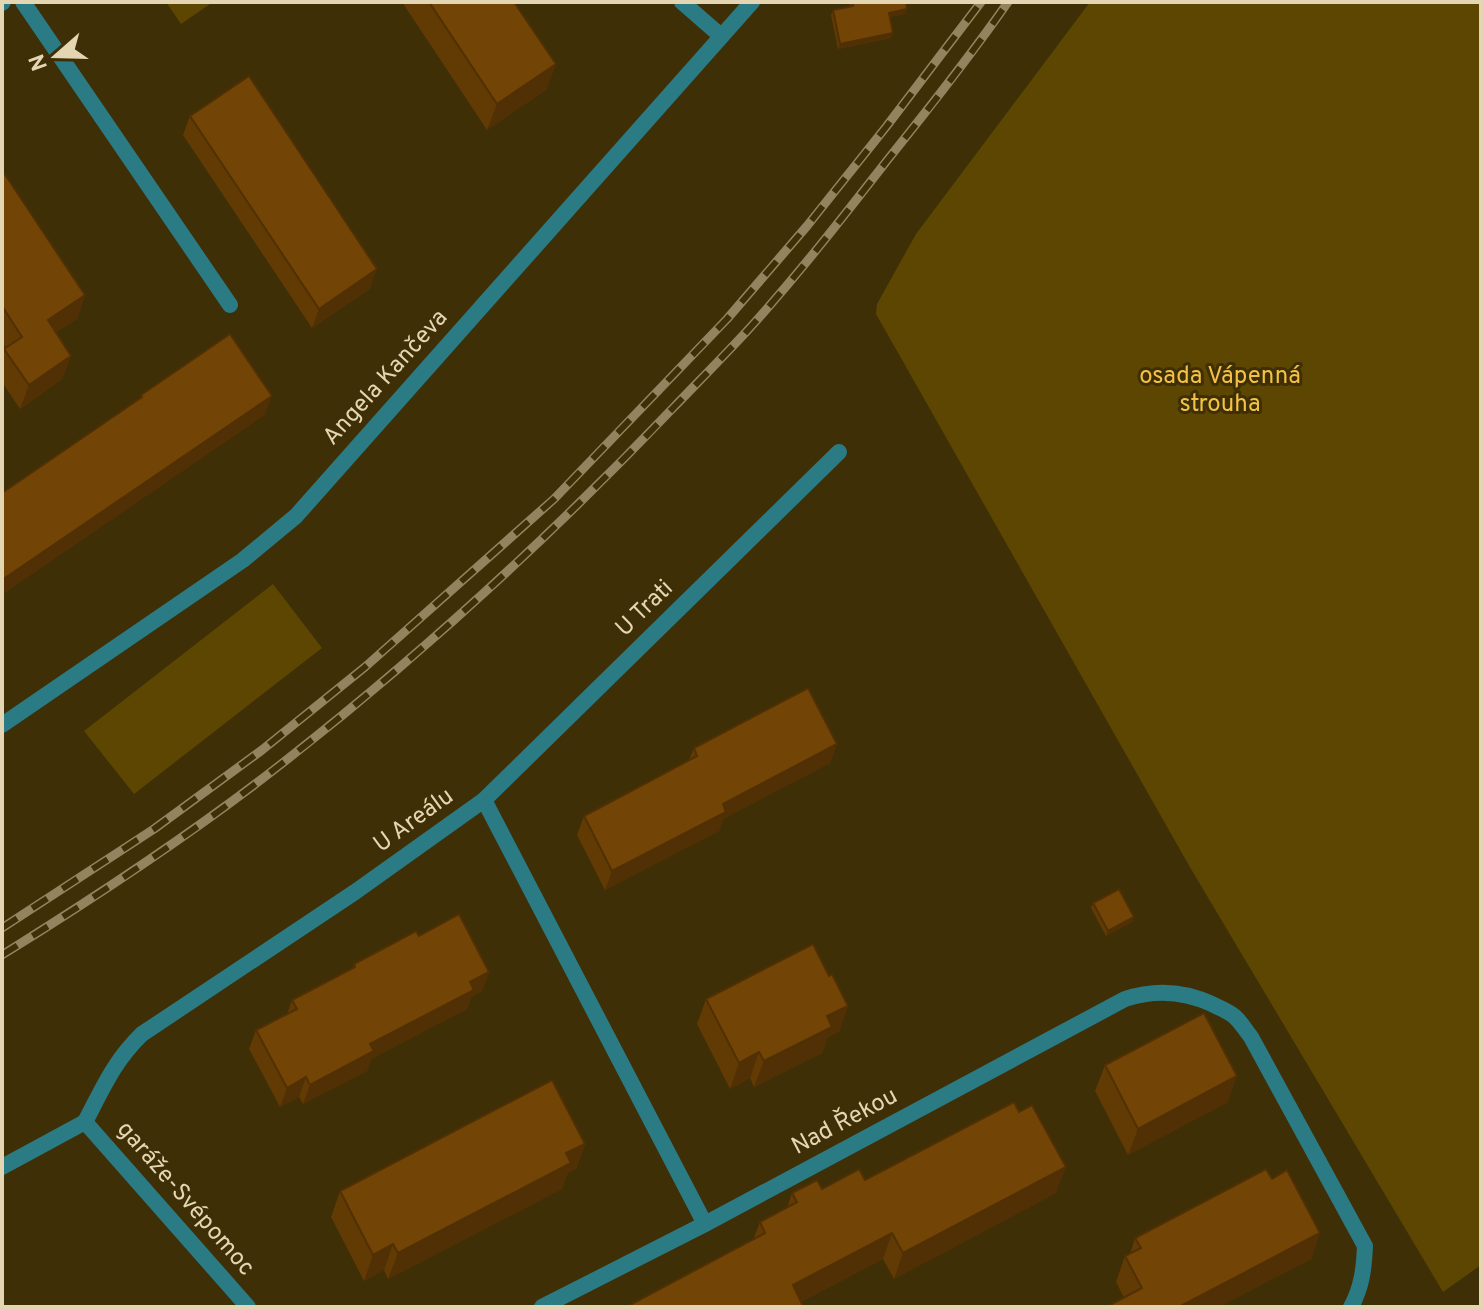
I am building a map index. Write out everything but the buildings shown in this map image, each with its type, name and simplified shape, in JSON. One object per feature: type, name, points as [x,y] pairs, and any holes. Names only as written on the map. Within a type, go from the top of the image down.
[{"type":"street","points":[[23,2],[230,305]]},
{"type":"street","points":[[682,2],[721,36]]},
{"type":"street","name":"Angela Kančeva","points":[[2,725],[243,560],[296,516],[752,2]]},
{"type":"street","name":"U Trati","points":[[484,800],[839,452]]},
{"type":"street","name":"U Areálu","points":[[85,1122],[111,1071],[142,1034],[355,892],[484,800],[705,1224]]},
{"type":"street","name":"Nad Řekou","points":[[542,1307],[705,1224],[1125,999],[1140,994],[1174,993],[1198,997],[1220,1008],[1235,1017],[1251,1037],[1365,1246],[1363,1272],[1354,1301]]},
{"type":"street","name":"garáže-Svépomoc","points":[[2,1167],[85,1122],[248,1307]]},
{"type":"green space","points":[[166,2],[213,2],[181,24]]},
{"type":"green space","name":"osada Vápenná strouha","points":[[1090,2],[1481,2],[1481,1265],[1443,1292],[1191,869],[876,314],[877,304],[916,234]]},
{"type":"green space","points":[[273,584],[322,648],[134,794],[84,731]]},
{"type":"railway","points":[[2,928],[154,829],[262,750],[365,667],[554,499],[727,319],[807,226],[981,2]]},
{"type":"railway","points":[[2,955],[144,864],[280,765],[434,638],[532,548],[627,455],[766,310],[920,120],[1008,2]]}]
